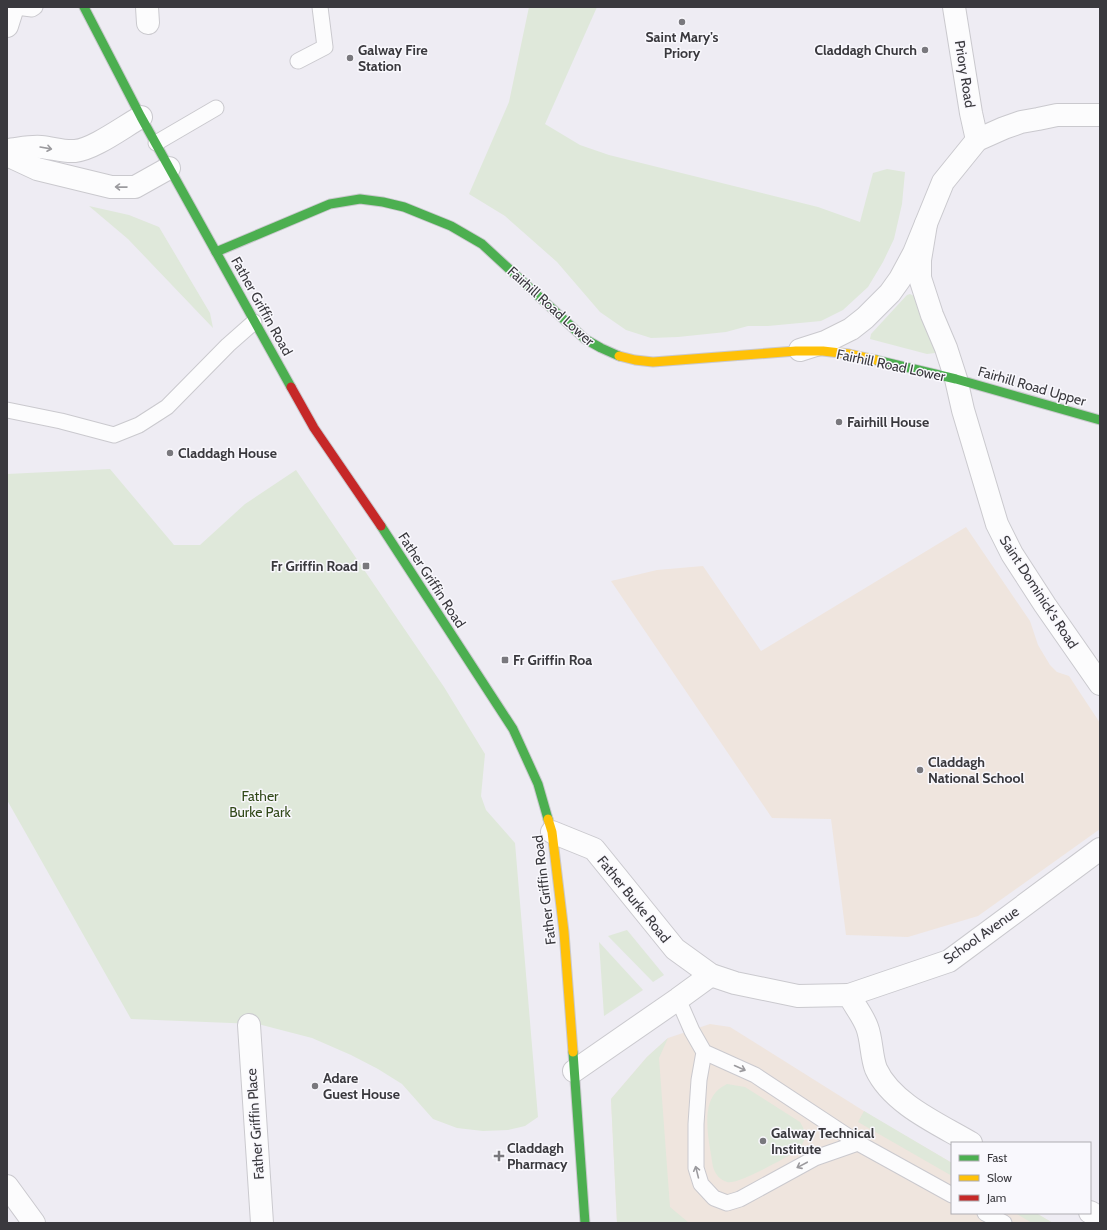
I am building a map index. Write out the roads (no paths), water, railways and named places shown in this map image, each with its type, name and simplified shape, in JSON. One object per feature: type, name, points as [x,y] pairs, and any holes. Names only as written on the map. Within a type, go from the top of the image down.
[{"type":"main road","name":"Father Griffin Road","points":[[84,7],[141,117],[314,428],[513,729],[538,784],[552,832],[564,932],[585,1223]]},
{"type":"main road","name":"Fairhill Road Lower","points":[[216,252],[330,204],[360,199],[383,202],[404,207],[450,226],[482,244],[585,339],[598,347],[625,358],[640,362],[666,362],[796,351],[823,351],[848,354],[956,379]]},
{"type":"main road","name":"Fairhill Road Upper","points":[[956,379],[1100,420]]},
{"type":"street","points":[[7,26],[15,7]]},
{"type":"street","name":"Priory Road","points":[[954,7],[971,113],[978,140]]},
{"type":"street","points":[[796,351],[825,342],[851,329],[890,294],[914,253],[943,182],[978,140],[1004,128],[1032,120],[1057,115],[1100,115]]},
{"type":"street","points":[[7,150],[40,146],[60,151],[75,151],[89,147],[103,140],[141,117]]},
{"type":"street","points":[[7,155],[37,169],[111,187],[135,188],[169,168]]},
{"type":"street","name":"Saint Dominick's Road","points":[[926,224],[920,260],[920,278],[956,379],[963,410],[997,524],[1012,554],[1045,605],[1100,684]]},
{"type":"street","name":"Father Burke Road","points":[[552,832],[594,849],[675,949],[711,975],[735,983],[798,996],[848,995]]},
{"type":"street","name":"School Avenue","points":[[848,995],[949,961],[1100,849]]},
{"type":"street","points":[[574,1071],[711,975]]},
{"type":"street","points":[[848,995],[867,1027],[876,1068],[886,1084],[912,1108],[969,1142]]},
{"type":"street","name":"Father Griffin Place","points":[[249,1025],[262,1223]]},
{"type":"street","points":[[7,1186],[34,1223]]},
{"type":"street","points":[[1091,1213],[1100,1218]]},
{"type":"lane","points":[[15,7],[32,9],[35,7]]},
{"type":"lane","points":[[298,60],[325,47],[320,7]]},
{"type":"lane","points":[[156,143],[216,108]]},
{"type":"lane","points":[[7,410],[61,421],[114,435],[139,425],[167,407],[228,345],[254,322]]},
{"type":"lane","points":[[678,999],[692,1031],[704,1052],[755,1075],[858,1143],[951,1194]]},
{"type":"lane","points":[[704,1052],[699,1080],[696,1124],[696,1168],[701,1184],[714,1198],[727,1203],[740,1199],[815,1158],[858,1143]]},
{"type":"lane","points":[[987,1214],[1004,1223]]},
{"type":"place","name":"Saint Mary's Priory","points":[[682,22]]},
{"type":"place","name":"Claddagh Church","points":[[925,50]]},
{"type":"place","name":"Galway Fire Station","points":[[350,58]]},
{"type":"place","name":"Fairhill House","points":[[839,422]]},
{"type":"place","name":"Claddagh House","points":[[170,453]]},
{"type":"place","name":"Fr Griffin Road","points":[[366,566]]},
{"type":"place","name":"Fr Griffin Roa","points":[[505,660]]},
{"type":"place","name":"Claddagh National School","points":[[920,770]]},
{"type":"place","name":"Adare Guest House","points":[[315,1086]]},
{"type":"place","name":"Galway Technical Institute","points":[[763,1141]]},
{"type":"place","name":"Claddagh Pharmacy","points":[[499,1156]]},
{"type":"park label","name":"Father Burke Park","points":[[260,804]]}]
